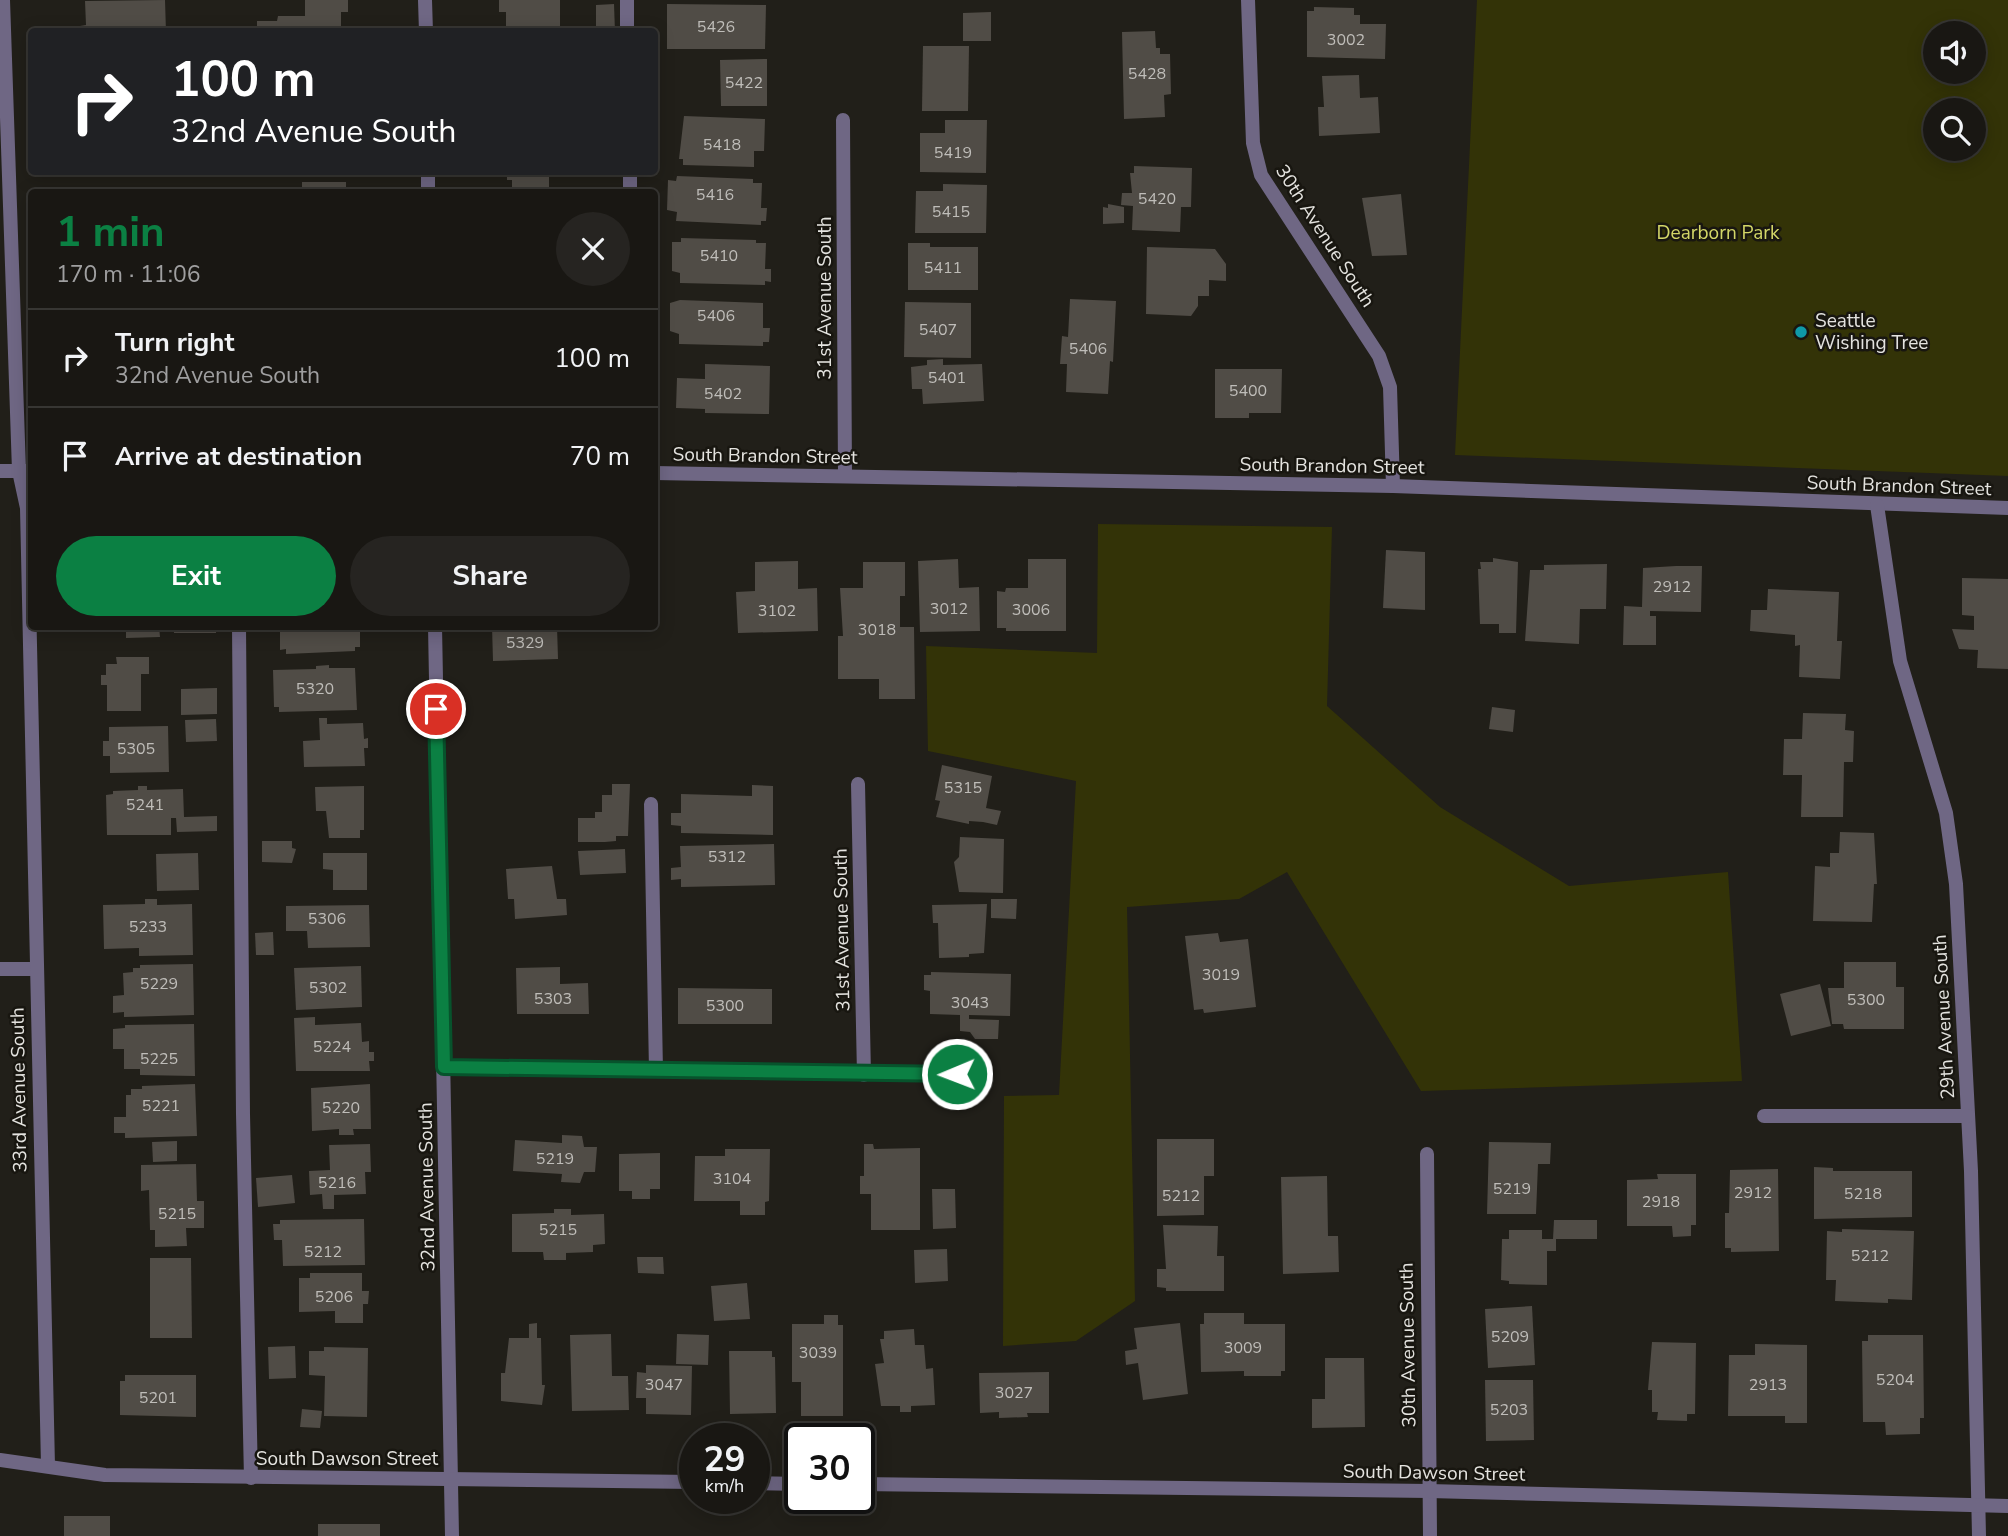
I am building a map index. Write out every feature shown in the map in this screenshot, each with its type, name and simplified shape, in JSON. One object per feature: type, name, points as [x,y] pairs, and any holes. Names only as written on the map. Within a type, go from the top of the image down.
[{"type":"street","name":"33rd Avenue South","points":[[3,0],[28,559]]},
{"type":"street","points":[[425,0],[426,28]]},
{"type":"street","points":[[627,0],[627,28]]},
{"type":"street","name":"30th Avenue South","points":[[1248,0],[1253,143],[1261,175],[1379,356],[1390,387],[1393,486]]},
{"type":"street","name":"31st Avenue South","points":[[843,120],[845,476]]},
{"type":"street","points":[[0,471],[25,471]]},
{"type":"street","name":"South Brandon Street","points":[[658,473],[1393,486],[2008,508]]},
{"type":"street","name":"29th Avenue South","points":[[1877,505],[1900,661],[1946,813],[1956,884],[1968,1116],[1979,1536]]},
{"type":"street","name":"33rd Avenue South","points":[[29,630],[48,1466]]},
{"type":"street","points":[[239,630],[243,1114],[251,1478]]},
{"type":"street","name":"32nd Avenue South","points":[[435,630],[452,1536]]},
{"type":"street","name":"31st Avenue South","points":[[858,784],[864,1075]]},
{"type":"street","points":[[652,804],[656,1071]]},
{"type":"street","points":[[0,969],[36,969]]},
{"type":"street","points":[[444,1067],[864,1075],[957,1074]]},
{"type":"street","points":[[1764,1116],[1968,1116]]},
{"type":"street","name":"30th Avenue South","points":[[1427,1154],[1430,1536]]},
{"type":"street","name":"South Dawson Street","points":[[0,1460],[105,1475],[679,1482]]},
{"type":"street","name":"South Dawson Street","points":[[875,1485],[1429,1491],[2008,1506]]},
{"type":"green space","name":"Dearborn Park","points":[[1477,0],[2008,0],[2008,476],[1455,455]]},
{"type":"green space","points":[[1098,524],[1332,527],[1327,706],[1440,807],[1569,886],[1728,872],[1742,1081],[1421,1091],[1287,872],[1239,899],[1127,907],[1135,1301],[1076,1341],[1003,1346],[1004,1096],[1059,1095],[1076,781],[928,751],[926,646],[1097,653]]},
{"type":"building","points":[[165,0],[166,28],[80,28],[86,25],[85,1]]},
{"type":"building","points":[[305,0],[348,0],[348,12],[341,12],[341,28],[257,28],[257,21],[277,21],[278,16],[305,16]]},
{"type":"building","points":[[499,0],[560,0],[560,28],[506,27],[506,12],[499,12]]},
{"type":"building","points":[[614,4],[615,28],[596,28],[596,5]]},
{"type":"building","points":[[667,4],[766,5],[765,49],[667,49]]},
{"type":"building","points":[[1314,7],[1354,8],[1354,15],[1360,15],[1360,24],[1386,24],[1385,59],[1307,57],[1307,11],[1314,11]]},
{"type":"building","points":[[991,12],[991,41],[963,41],[963,13]]},
{"type":"building","points":[[1155,31],[1156,48],[1160,48],[1160,54],[1170,54],[1171,94],[1164,95],[1165,117],[1124,119],[1122,32]]},
{"type":"building","points":[[923,46],[969,46],[968,111],[922,111]]},
{"type":"building","points":[[767,59],[767,106],[721,106],[720,60]]},
{"type":"building","points":[[1359,75],[1360,98],[1378,97],[1380,133],[1319,136],[1318,107],[1324,107],[1322,76]]},
{"type":"building","points":[[684,116],[765,119],[764,151],[754,151],[754,167],[683,165],[683,159],[679,159]]},
{"type":"building","points":[[945,120],[987,120],[986,173],[920,172],[920,133],[945,133]]},
{"type":"building","points":[[1134,166],[1192,168],[1191,207],[1181,207],[1180,232],[1132,230],[1133,206],[1121,205],[1122,193],[1132,193],[1130,173],[1134,173]]},
{"type":"building","points":[[507,175],[549,175],[549,189],[512,189],[512,180],[507,180]]},
{"type":"building","points":[[677,176],[753,179],[753,183],[762,183],[761,208],[767,208],[766,221],[761,221],[761,225],[676,221],[677,212],[667,210],[668,180],[676,181]]},
{"type":"building","points":[[302,182],[346,182],[346,189],[302,189]]},
{"type":"building","points":[[943,184],[987,185],[986,233],[915,233],[916,191],[943,191]]},
{"type":"building","points":[[1401,194],[1407,255],[1372,256],[1362,198]]},
{"type":"building","points":[[1108,204],[1124,207],[1124,223],[1103,224],[1103,207],[1108,208]]},
{"type":"building","points":[[681,238],[756,240],[756,243],[766,243],[765,269],[771,269],[771,282],[765,281],[765,285],[680,283],[680,273],[672,271],[672,242],[681,242]]},
{"type":"building","points":[[908,243],[930,243],[930,247],[978,247],[978,290],[908,290]]},
{"type":"building","points":[[1147,247],[1215,249],[1226,264],[1226,281],[1209,280],[1209,296],[1198,296],[1198,306],[1191,316],[1146,314]]},
{"type":"building","points":[[1070,299],[1116,301],[1113,362],[1110,361],[1108,394],[1066,392],[1067,364],[1060,364],[1062,336],[1068,337]]},
{"type":"building","points":[[680,300],[763,303],[763,328],[770,328],[769,342],[763,342],[763,346],[679,344],[679,334],[670,331],[670,303]]},
{"type":"building","points":[[905,302],[971,303],[971,358],[904,357]]},
{"type":"building","points":[[943,359],[943,365],[982,364],[984,401],[923,404],[922,389],[912,389],[911,367],[927,365],[927,360]]},
{"type":"building","points":[[705,364],[770,366],[769,414],[705,413],[705,409],[676,408],[677,378],[705,379]]},
{"type":"building","points":[[1215,369],[1282,369],[1281,413],[1249,413],[1249,418],[1215,418]]},
{"type":"building","points":[[1386,550],[1425,552],[1425,610],[1383,608]]},
{"type":"building","points":[[1493,558],[1518,562],[1516,633],[1499,633],[1499,624],[1480,624],[1478,569],[1481,569],[1480,562],[1493,562]]},
{"type":"building","points":[[958,559],[959,588],[979,587],[980,631],[920,632],[918,561]]},
{"type":"building","points":[[1028,559],[1066,559],[1066,631],[1006,631],[1006,628],[997,628],[997,591],[1005,592],[1006,588],[1028,588]]},
{"type":"building","points":[[798,561],[798,589],[817,588],[818,631],[738,633],[736,592],[755,591],[755,562]]},
{"type":"building","points":[[863,562],[905,562],[905,596],[900,596],[900,627],[914,627],[915,699],[879,699],[879,679],[838,679],[838,636],[843,636],[840,588],[863,588]]},
{"type":"building","points":[[1607,564],[1606,609],[1580,609],[1579,644],[1525,641],[1530,570],[1544,570],[1544,565]]},
{"type":"building","points":[[1702,566],[1701,612],[1650,611],[1650,616],[1656,616],[1656,645],[1623,645],[1624,606],[1642,607],[1643,568]]},
{"type":"building","points":[[1962,578],[2008,579],[2008,669],[1977,668],[1978,650],[1959,649],[1952,629],[1974,630],[1974,616],[1962,615]]},
{"type":"building","points":[[1768,589],[1839,592],[1837,641],[1842,641],[1840,679],[1799,677],[1800,645],[1795,646],[1795,635],[1750,631],[1751,610],[1767,610]]},
{"type":"building","points":[[126,630],[159,630],[160,637],[126,638]]},
{"type":"building","points":[[174,630],[216,630],[216,633],[174,633]]},
{"type":"building","points":[[280,630],[360,631],[360,647],[355,647],[355,651],[286,654],[286,649],[280,650]]},
{"type":"building","points":[[492,630],[557,630],[558,659],[493,661]]},
{"type":"building","points":[[116,657],[149,657],[149,674],[141,674],[141,711],[107,711],[107,685],[101,685],[101,675],[106,675],[106,664],[117,664]]},
{"type":"building","points":[[329,665],[329,668],[355,668],[357,710],[279,712],[279,707],[274,707],[273,670],[316,669],[316,666]]},
{"type":"building","points":[[217,688],[217,714],[181,715],[181,689]]},
{"type":"building","points":[[1492,707],[1515,710],[1513,732],[1489,729]]},
{"type":"building","points":[[1803,713],[1846,714],[1845,730],[1854,731],[1853,762],[1844,762],[1843,817],[1801,817],[1802,775],[1783,775],[1784,739],[1802,739]]},
{"type":"building","points":[[319,718],[327,718],[327,724],[363,723],[364,739],[368,738],[368,748],[364,748],[365,766],[304,767],[303,741],[320,740]]},
{"type":"building","points":[[216,719],[217,741],[186,742],[185,720]]},
{"type":"building","points":[[168,726],[169,772],[110,773],[110,756],[103,756],[103,741],[109,741],[109,727]]},
{"type":"building","points":[[942,765],[992,776],[986,808],[1001,811],[997,825],[969,821],[969,824],[936,817],[940,801],[935,800]]},
{"type":"building","points":[[612,784],[630,784],[628,836],[616,836],[616,841],[578,842],[578,818],[595,818],[595,812],[602,812],[602,795],[612,795]]},
{"type":"building","points":[[752,785],[773,786],[773,835],[681,833],[681,826],[671,825],[671,813],[681,813],[681,794],[752,796]]},
{"type":"building","points":[[138,786],[147,786],[147,790],[183,789],[184,817],[217,816],[217,831],[177,832],[176,818],[171,818],[171,835],[107,835],[106,795],[113,794],[113,791],[138,790]]},
{"type":"building","points":[[364,786],[364,830],[360,830],[360,838],[329,838],[326,811],[316,811],[315,787]]},
{"type":"building","points":[[1840,832],[1874,833],[1877,884],[1874,884],[1872,922],[1813,921],[1815,866],[1830,867],[1830,853],[1839,853]]},
{"type":"building","points":[[960,837],[1004,839],[1003,893],[959,892],[954,862],[959,857]]},
{"type":"building","points":[[262,841],[292,841],[292,848],[296,849],[292,863],[262,862]]},
{"type":"building","points":[[774,844],[775,885],[681,887],[681,879],[671,880],[671,868],[681,867],[680,846]]},
{"type":"building","points":[[625,849],[626,873],[580,875],[578,851]]},
{"type":"building","points":[[198,853],[199,890],[157,891],[156,854]]},
{"type":"building","points":[[323,853],[367,853],[367,890],[333,890],[333,870],[323,869]]},
{"type":"building","points":[[552,866],[557,899],[566,899],[567,915],[515,919],[514,899],[508,899],[506,869]]},
{"type":"building","points":[[145,899],[157,899],[157,905],[192,904],[193,955],[139,956],[139,948],[104,949],[103,905],[145,904]]},
{"type":"building","points":[[991,899],[1017,899],[1016,919],[991,918]]},
{"type":"building","points":[[987,904],[984,953],[969,954],[969,957],[939,958],[938,923],[933,923],[932,905]]},
{"type":"building","points":[[369,905],[370,947],[308,948],[307,931],[286,931],[286,906]]},
{"type":"building","points":[[273,932],[274,955],[256,955],[255,933]]},
{"type":"building","points":[[1218,933],[1220,942],[1248,939],[1256,1007],[1204,1013],[1203,1009],[1194,1010],[1185,936]]},
{"type":"building","points":[[1844,962],[1896,962],[1896,987],[1904,987],[1904,1029],[1844,1029],[1843,1024],[1832,1024],[1828,988],[1844,988]]},
{"type":"building","points":[[193,964],[194,1015],[124,1017],[124,1012],[113,1013],[113,996],[124,995],[123,973],[133,972],[133,968],[140,968],[140,965]]},
{"type":"building","points":[[361,966],[362,1007],[296,1010],[294,968]]},
{"type":"building","points":[[560,967],[560,984],[588,983],[589,1014],[517,1014],[516,968]]},
{"type":"building","points":[[931,972],[1011,974],[1010,1016],[969,1015],[969,1019],[999,1020],[998,1039],[975,1039],[970,1032],[960,1031],[960,1015],[930,1014],[930,991],[924,990],[924,975],[931,975]]},
{"type":"building","points":[[1820,984],[1831,1026],[1791,1036],[1780,994]]},
{"type":"building","points":[[678,988],[772,989],[772,1024],[678,1024]]},
{"type":"building","points":[[315,1017],[315,1025],[361,1023],[362,1042],[369,1041],[369,1052],[374,1052],[374,1061],[369,1061],[370,1071],[296,1071],[294,1018]]},
{"type":"building","points":[[194,1024],[195,1076],[140,1075],[140,1069],[124,1069],[124,1049],[113,1049],[113,1029],[125,1028],[125,1025]]},
{"type":"building","points":[[195,1084],[197,1136],[125,1138],[125,1133],[114,1133],[114,1117],[126,1117],[126,1095],[131,1095],[131,1089],[142,1089],[142,1086]]},
{"type":"building","points":[[370,1084],[371,1129],[353,1129],[354,1135],[339,1135],[339,1129],[312,1131],[311,1088]]},
{"type":"building","points":[[562,1135],[582,1136],[584,1147],[597,1147],[595,1172],[584,1172],[580,1183],[561,1182],[562,1174],[513,1171],[515,1140],[562,1143]]},
{"type":"building","points":[[1157,1139],[1214,1139],[1214,1176],[1204,1176],[1204,1215],[1157,1216]]},
{"type":"building","points":[[177,1141],[177,1161],[153,1162],[152,1142]]},
{"type":"building","points":[[1489,1142],[1551,1143],[1550,1164],[1538,1164],[1536,1214],[1487,1214]]},
{"type":"building","points":[[370,1144],[371,1172],[365,1172],[366,1194],[334,1195],[334,1209],[323,1209],[322,1194],[310,1195],[309,1171],[330,1170],[329,1145]]},
{"type":"building","points":[[864,1144],[873,1144],[874,1149],[920,1148],[920,1230],[871,1230],[871,1194],[860,1194],[860,1176],[864,1176]]},
{"type":"building","points":[[725,1149],[770,1149],[769,1201],[765,1202],[765,1215],[740,1215],[740,1201],[694,1201],[695,1156],[725,1156]]},
{"type":"building","points":[[660,1153],[660,1189],[650,1189],[650,1199],[632,1199],[632,1191],[619,1191],[619,1154]]},
{"type":"building","points":[[196,1164],[197,1201],[204,1201],[204,1228],[186,1228],[187,1246],[155,1247],[155,1230],[150,1230],[149,1190],[141,1191],[141,1165]]},
{"type":"building","points":[[1814,1167],[1833,1168],[1833,1171],[1912,1171],[1912,1217],[1814,1219]]},
{"type":"building","points":[[1778,1169],[1779,1251],[1731,1252],[1731,1248],[1725,1248],[1725,1213],[1729,1213],[1730,1170]]},
{"type":"building","points":[[1657,1174],[1696,1174],[1696,1225],[1691,1225],[1691,1236],[1673,1237],[1672,1226],[1627,1226],[1627,1180],[1658,1179]]},
{"type":"building","points":[[292,1175],[295,1203],[258,1207],[256,1178]]},
{"type":"building","points":[[1327,1176],[1328,1236],[1338,1236],[1339,1272],[1283,1274],[1281,1177]]},
{"type":"building","points":[[932,1189],[955,1189],[956,1228],[933,1229]]},
{"type":"building","points":[[554,1209],[571,1209],[571,1215],[604,1214],[605,1244],[593,1245],[593,1252],[566,1253],[566,1260],[544,1260],[543,1252],[512,1252],[512,1214],[554,1213]]},
{"type":"building","points":[[364,1219],[365,1265],[283,1266],[282,1240],[274,1240],[273,1224],[280,1224],[280,1220]]},
{"type":"building","points":[[1554,1220],[1597,1220],[1597,1239],[1553,1239]]},
{"type":"building","points":[[1163,1225],[1218,1226],[1217,1256],[1224,1256],[1224,1291],[1166,1291],[1166,1288],[1157,1287],[1157,1269],[1166,1269]]},
{"type":"building","points":[[1842,1229],[1914,1231],[1912,1300],[1888,1299],[1888,1303],[1835,1301],[1836,1280],[1826,1280],[1827,1231],[1842,1232]]},
{"type":"building","points":[[1509,1230],[1542,1230],[1542,1239],[1556,1239],[1556,1251],[1547,1251],[1547,1285],[1509,1284],[1509,1281],[1501,1280],[1502,1239],[1509,1239]]},
{"type":"building","points":[[947,1249],[948,1281],[915,1283],[914,1250]]},
{"type":"building","points":[[637,1257],[663,1257],[664,1274],[638,1273]]},
{"type":"building","points":[[150,1258],[191,1258],[192,1338],[150,1338]]},
{"type":"building","points":[[310,1273],[362,1273],[362,1291],[369,1291],[368,1304],[363,1304],[363,1323],[335,1323],[335,1311],[299,1312],[299,1278],[310,1278]]},
{"type":"building","points":[[747,1283],[750,1319],[714,1321],[711,1286]]},
{"type":"building","points":[[1532,1306],[1535,1365],[1488,1368],[1485,1309]]},
{"type":"building","points":[[1204,1313],[1244,1313],[1244,1324],[1285,1324],[1285,1371],[1281,1371],[1281,1376],[1244,1376],[1244,1371],[1201,1372],[1200,1324],[1204,1324]]},
{"type":"building","points":[[824,1315],[838,1315],[838,1325],[843,1325],[843,1416],[801,1416],[801,1382],[792,1382],[792,1324],[824,1324]]},
{"type":"building","points":[[537,1323],[537,1338],[541,1338],[542,1385],[545,1385],[542,1405],[501,1401],[501,1373],[505,1373],[509,1338],[529,1338],[529,1324]]},
{"type":"building","points":[[1180,1323],[1188,1394],[1143,1400],[1138,1363],[1126,1365],[1125,1351],[1137,1349],[1134,1328]]},
{"type":"building","points":[[914,1329],[915,1345],[924,1345],[926,1369],[933,1368],[935,1405],[911,1406],[911,1412],[900,1412],[900,1406],[881,1406],[875,1364],[884,1363],[880,1339],[884,1339],[884,1331]]},
{"type":"building","points":[[611,1334],[612,1376],[628,1376],[629,1410],[572,1411],[570,1335]]},
{"type":"building","points":[[677,1334],[709,1335],[708,1365],[676,1364]]},
{"type":"building","points":[[1868,1335],[1923,1335],[1924,1418],[1920,1418],[1920,1434],[1886,1435],[1885,1422],[1863,1422],[1862,1341],[1868,1341]]},
{"type":"building","points":[[1652,1342],[1696,1343],[1695,1414],[1687,1414],[1687,1421],[1657,1420],[1658,1412],[1652,1412],[1652,1390],[1648,1390]]},
{"type":"building","points":[[1755,1344],[1807,1345],[1807,1423],[1785,1423],[1785,1416],[1728,1416],[1729,1355],[1755,1355]]},
{"type":"building","points":[[295,1346],[296,1378],[269,1379],[268,1347]]},
{"type":"building","points":[[324,1347],[368,1348],[367,1417],[324,1416],[325,1376],[309,1375],[309,1351],[324,1351]]},
{"type":"building","points":[[729,1351],[772,1351],[772,1357],[775,1357],[776,1413],[730,1414]]},
{"type":"building","points":[[1325,1358],[1364,1358],[1365,1427],[1312,1428],[1312,1399],[1325,1399]]},
{"type":"building","points":[[646,1365],[692,1366],[691,1415],[646,1414],[646,1398],[636,1398],[637,1372],[646,1373]]},
{"type":"building","points":[[1049,1372],[1049,1413],[1027,1413],[1028,1417],[999,1418],[999,1412],[980,1413],[979,1373]]},
{"type":"building","points":[[125,1375],[196,1375],[196,1417],[120,1415],[120,1381],[125,1381]]},
{"type":"building","points":[[1485,1380],[1533,1380],[1534,1440],[1486,1441]]},
{"type":"building","points":[[302,1409],[322,1411],[320,1428],[300,1427]]},
{"type":"building","points":[[64,1516],[110,1516],[110,1536],[64,1536]]},
{"type":"building","points":[[318,1524],[380,1524],[380,1536],[318,1536]]},
{"type":"place","name":"Seattle Wishing Tree","points":[[1801,332]]},
{"type":"route","points":[[436,709],[444,1067],[864,1075],[957,1074]]}]
